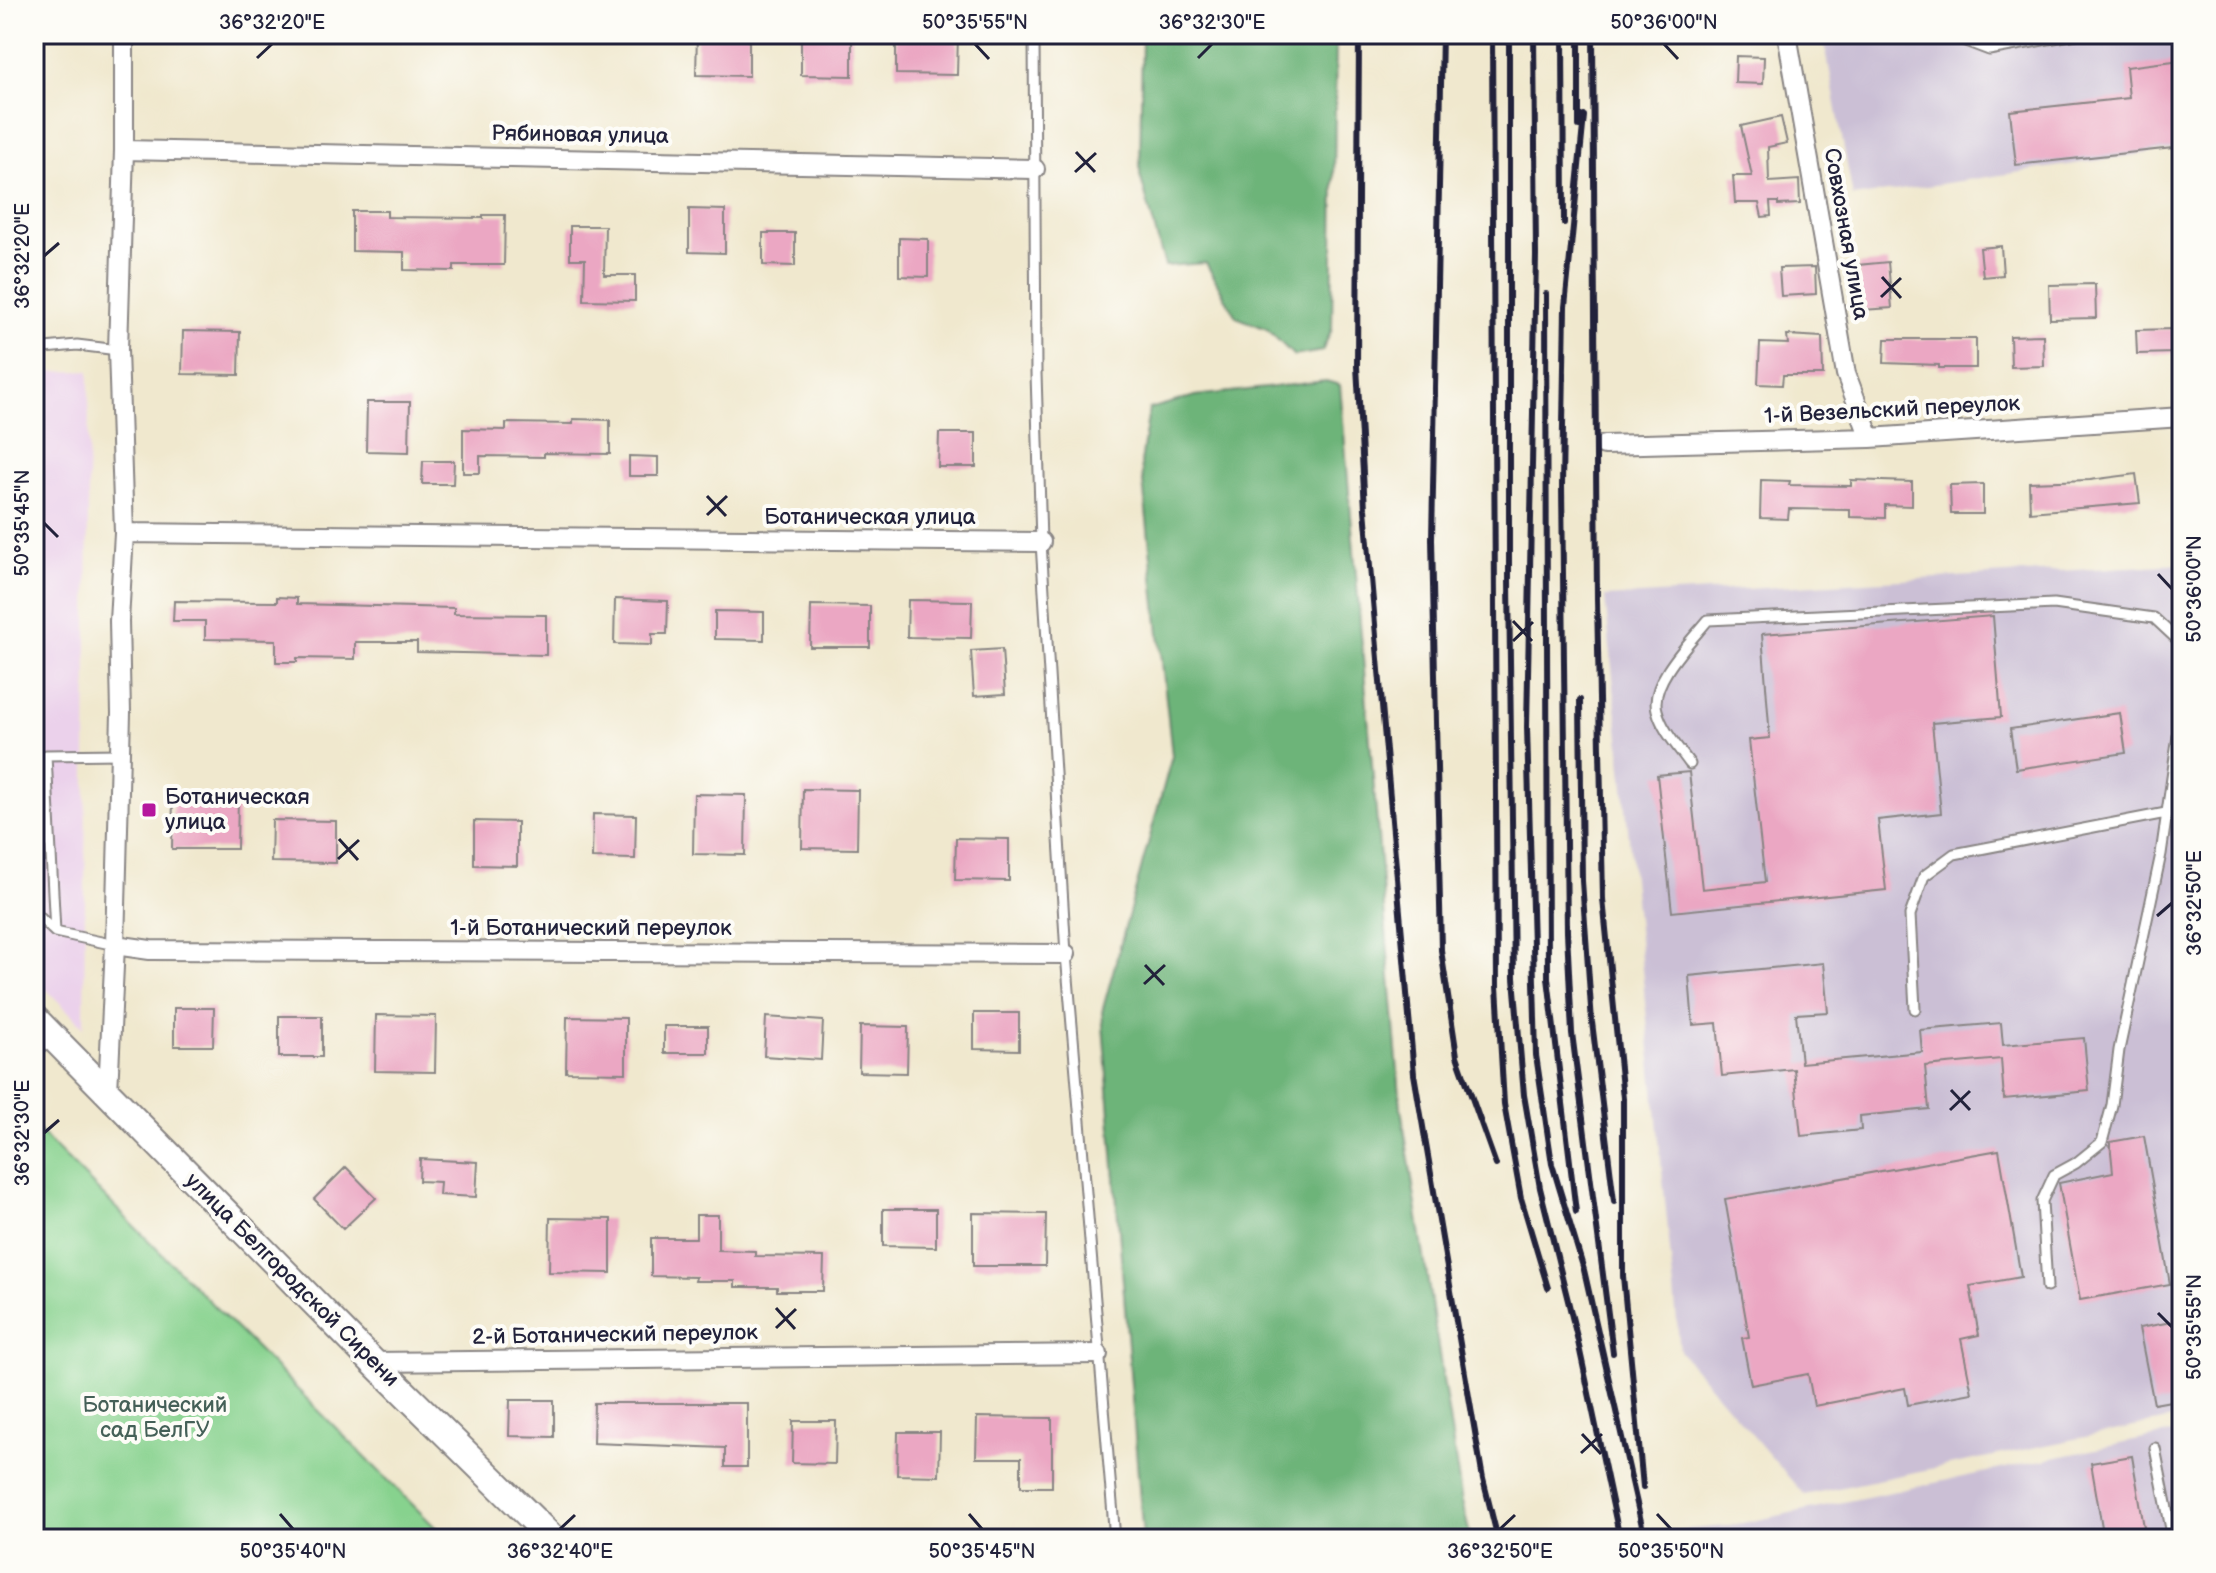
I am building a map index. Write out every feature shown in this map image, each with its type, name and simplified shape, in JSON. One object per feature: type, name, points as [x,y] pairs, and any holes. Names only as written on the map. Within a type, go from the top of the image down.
[{"type":"main road","name":"улица Белгородской Сирени","points":[[34,1018],[373,1362],[553,1539]]},
{"type":"street","points":[[108,1092],[115,945],[120,754],[119,621],[124,533],[118,350],[124,34]]},
{"type":"street","name":"Совхозная улица","points":[[1787,34],[1846,374],[1870,438]]},
{"type":"street","name":"Рябиновая улица","points":[[124,150],[1035,169]]},
{"type":"street","name":"1-й Везельский переулок","points":[[1604,445],[1870,438],[2182,417]]},
{"type":"street","name":"Ботаническая улица","points":[[124,533],[1041,542]]},
{"type":"street","name":"1-й Ботанический переулок","points":[[115,945],[150,950],[1066,954]]},
{"type":"street","name":"2-й Ботанический переулок","points":[[373,1362],[1098,1354]]},
{"type":"lane","points":[[1034,34],[1036,373],[1041,542],[1066,954],[1115,1539]]},
{"type":"lane","points":[[1947,34],[1989,50],[2076,34]]},
{"type":"lane","points":[[34,349],[77,345],[118,350]]},
{"type":"lane","points":[[1690,764],[1663,726],[1655,706],[1664,675],[1708,620],[2054,604],[2154,618],[2182,644]]},
{"type":"lane","points":[[2047,1287],[2042,1201],[2054,1175],[2076,1163],[2102,1142],[2161,854],[2182,708]]},
{"type":"lane","points":[[55,932],[46,755],[120,754]]},
{"type":"lane","points":[[1915,1009],[1910,915],[1924,876],[1954,854],[2166,813]]},
{"type":"lane","points":[[34,912],[55,932],[115,945]]},
{"type":"lane","points":[[2155,1448],[2173,1539]]},
{"type":"shaded area","points":[[1823,34],[2182,34],[2182,148],[1853,197]]},
{"type":"shaded area","points":[[89,371],[84,1027],[34,977],[34,372]]},
{"type":"shaded area","points":[[2182,564],[2182,1417],[1804,1495],[1680,1351],[1605,597]]},
{"type":"shaded area","points":[[2182,1431],[2182,1539],[1668,1539],[1666,1531],[1729,1526]]},
{"type":"green space","points":[[1142,34],[1336,34],[1332,329],[1322,351],[1294,356],[1267,329],[1236,317],[1206,263],[1165,266],[1140,175]]},
{"type":"green space","points":[[1326,381],[1340,385],[1401,1108],[1462,1502],[1471,1539],[1143,1539],[1102,1012],[1172,756],[1141,463],[1149,409],[1195,396]]},
{"type":"green space","name":"Ботанический сад БелГУ","points":[[34,1126],[447,1539],[34,1539]]},
{"type":"building","points":[[697,34],[749,34],[749,76],[696,75]]},
{"type":"building","points":[[801,34],[852,34],[852,76],[801,75]]},
{"type":"building","points":[[896,34],[958,34],[957,75],[896,74]]},
{"type":"building","points":[[1736,56],[1764,57],[1763,84],[1735,83]]},
{"type":"building","points":[[2182,60],[2182,147],[2016,165],[2010,111],[2129,98],[2126,67]]},
{"type":"building","points":[[1781,117],[1787,143],[1768,147],[1769,182],[1799,180],[1800,204],[1778,205],[1778,202],[1770,202],[1771,216],[1762,217],[1759,203],[1735,203],[1733,176],[1752,176],[1741,126]]},
{"type":"building","points":[[689,209],[725,210],[725,253],[689,252]]},
{"type":"building","points":[[352,211],[387,211],[387,217],[483,218],[483,215],[505,215],[504,265],[454,265],[454,271],[404,270],[404,252],[352,251]]},
{"type":"building","points":[[570,226],[605,226],[604,275],[635,275],[635,301],[584,300],[585,259],[570,259]]},
{"type":"building","points":[[763,233],[795,233],[795,266],[763,265]]},
{"type":"building","points":[[899,238],[928,239],[928,277],[899,276]]},
{"type":"building","points":[[2001,246],[2003,275],[1983,277],[1980,248]]},
{"type":"building","points":[[1888,262],[1892,308],[1862,310],[1858,265]]},
{"type":"building","points":[[1815,267],[1816,294],[1781,296],[1779,268]]},
{"type":"building","points":[[2095,284],[2096,318],[2050,319],[2049,285]]},
{"type":"building","points":[[2174,329],[2175,353],[2137,354],[2136,330]]},
{"type":"building","points":[[183,331],[240,332],[239,375],[182,374]]},
{"type":"building","points":[[1787,335],[1822,337],[1823,375],[1783,375],[1782,385],[1758,384],[1760,343],[1788,344]]},
{"type":"building","points":[[2043,335],[2044,366],[2011,367],[2010,336]]},
{"type":"building","points":[[1885,339],[1976,339],[1976,368],[1884,363]]},
{"type":"building","points":[[367,402],[410,402],[409,452],[366,451]]},
{"type":"building","points":[[573,419],[610,420],[610,454],[480,456],[480,473],[463,473],[463,429],[506,430],[506,423],[573,424]]},
{"type":"building","points":[[939,433],[976,433],[976,467],[938,467]]},
{"type":"building","points":[[629,456],[658,457],[658,476],[629,476]]},
{"type":"building","points":[[423,461],[454,461],[453,484],[422,484]]},
{"type":"building","points":[[2136,474],[2140,503],[2030,512],[2029,482],[2090,480]]},
{"type":"building","points":[[1761,480],[1790,481],[1789,485],[1851,486],[1851,480],[1912,482],[1912,506],[1885,505],[1885,518],[1850,517],[1850,510],[1789,509],[1788,519],[1760,518]]},
{"type":"building","points":[[1983,484],[1983,514],[1951,514],[1950,485]]},
{"type":"building","points":[[277,597],[297,598],[297,604],[454,608],[454,614],[546,615],[546,655],[417,652],[417,642],[355,642],[355,659],[297,658],[297,662],[276,662],[276,640],[205,639],[205,621],[173,621],[174,601],[277,602]]},
{"type":"building","points":[[615,599],[668,601],[667,634],[652,634],[652,645],[614,644]]},
{"type":"building","points":[[908,600],[972,601],[971,638],[907,637]]},
{"type":"building","points":[[811,605],[870,606],[870,647],[810,647]]},
{"type":"building","points":[[715,611],[764,612],[764,640],[715,639]]},
{"type":"building","points":[[1993,616],[2001,717],[1932,723],[1941,813],[1878,820],[1886,890],[1672,912],[1657,775],[1689,772],[1702,889],[1765,882],[1749,740],[1770,738],[1762,634]]},
{"type":"building","points":[[1002,649],[1005,694],[974,696],[971,651]]},
{"type":"building","points":[[2120,713],[2126,753],[2016,769],[2010,729]]},
{"type":"building","points":[[803,789],[858,790],[857,849],[802,848]]},
{"type":"building","points":[[694,794],[746,795],[745,855],[693,854]]},
{"type":"building","points":[[173,796],[238,796],[237,849],[172,849]]},
{"type":"building","points":[[593,814],[636,815],[635,859],[592,858]]},
{"type":"building","points":[[272,820],[336,821],[336,863],[271,862]]},
{"type":"building","points":[[474,821],[517,822],[517,866],[474,865]]},
{"type":"building","points":[[956,838],[1009,839],[1009,881],[955,880]]},
{"type":"building","points":[[1823,963],[1828,1012],[1796,1014],[1801,1063],[1922,1052],[1920,1030],[2001,1023],[2003,1045],[2084,1038],[2089,1091],[2004,1099],[2001,1059],[1925,1066],[1929,1109],[1860,1116],[1861,1130],[1801,1136],[1794,1069],[1722,1076],[1717,1023],[1693,1025],[1689,976]]},
{"type":"building","points":[[174,1008],[214,1008],[213,1046],[174,1046]]},
{"type":"building","points":[[974,1013],[1019,1013],[1019,1050],[974,1049]]},
{"type":"building","points":[[376,1015],[436,1016],[435,1072],[375,1071]]},
{"type":"building","points":[[279,1016],[322,1016],[322,1057],[279,1057]]},
{"type":"building","points":[[567,1017],[626,1018],[626,1073],[566,1072]]},
{"type":"building","points":[[766,1017],[823,1021],[821,1060],[764,1056]]},
{"type":"building","points":[[664,1026],[708,1026],[708,1053],[664,1053]]},
{"type":"building","points":[[860,1026],[908,1027],[907,1073],[859,1072]]},
{"type":"building","points":[[2144,1136],[2170,1284],[2080,1300],[2059,1183],[2113,1172],[2110,1142]]},
{"type":"building","points":[[1999,1150],[2021,1277],[1970,1286],[1979,1335],[1961,1339],[1972,1393],[1908,1405],[1905,1388],[1814,1406],[1808,1374],[1751,1385],[1742,1338],[1749,1337],[1725,1199]]},
{"type":"building","points":[[420,1159],[478,1162],[476,1197],[439,1195],[440,1182],[419,1181]]},
{"type":"building","points":[[346,1167],[376,1198],[343,1229],[314,1199]]},
{"type":"building","points":[[883,1209],[936,1209],[936,1247],[883,1246]]},
{"type":"building","points":[[973,1213],[1046,1214],[1045,1266],[973,1266]]},
{"type":"building","points":[[696,1215],[718,1215],[718,1250],[755,1251],[755,1256],[824,1257],[823,1291],[777,1291],[777,1287],[735,1287],[735,1281],[651,1276],[651,1238],[696,1238]]},
{"type":"building","points":[[550,1218],[611,1219],[611,1273],[549,1272]]},
{"type":"building","points":[[2177,1321],[2182,1345],[2182,1399],[2154,1404],[2139,1328]]},
{"type":"building","points":[[510,1400],[554,1400],[554,1437],[509,1436]]},
{"type":"building","points":[[594,1403],[747,1403],[747,1467],[725,1467],[725,1448],[593,1443]]},
{"type":"building","points":[[977,1417],[1052,1418],[1052,1487],[1021,1487],[1021,1458],[976,1458]]},
{"type":"building","points":[[793,1421],[836,1421],[835,1464],[792,1463]]},
{"type":"building","points":[[898,1432],[940,1432],[939,1476],[897,1475]]},
{"type":"building","points":[[2132,1456],[2146,1539],[2104,1539],[2091,1463]]},
{"type":"railway","points":[[1359,34],[1357,366],[1365,509],[1414,1074],[1483,1479],[1498,1539]]},
{"type":"railway","points":[[1442,34],[1432,539],[1441,950],[1457,1056],[1496,1165]]},
{"type":"railway","points":[[1492,34],[1497,986],[1504,1104],[1521,1198],[1548,1288]]},
{"type":"railway","points":[[1509,34],[1509,581],[1514,978],[1524,1095],[1540,1188],[1577,1337],[1620,1539]]},
{"type":"railway","points":[[1534,34],[1536,255],[1527,727],[1536,1055],[1552,1164],[1584,1270],[1645,1539]]},
{"type":"railway","points":[[1563,34],[1564,223]]},
{"type":"railway","points":[[1579,34],[1579,126]]},
{"type":"railway","points":[[1593,34],[1597,599],[1603,899],[1623,1098],[1623,1276],[1643,1487]]},
{"type":"railway","points":[[1584,116],[1565,307],[1562,485],[1567,932],[1572,1033],[1613,1353]]},
{"type":"railway","points":[[1546,294],[1548,978],[1576,1212]]},
{"type":"railway","points":[[1580,700],[1582,881],[1592,1022],[1614,1201]]},
{"type":"place","name":"Ботаническая улица","points":[[149,810]]}]
